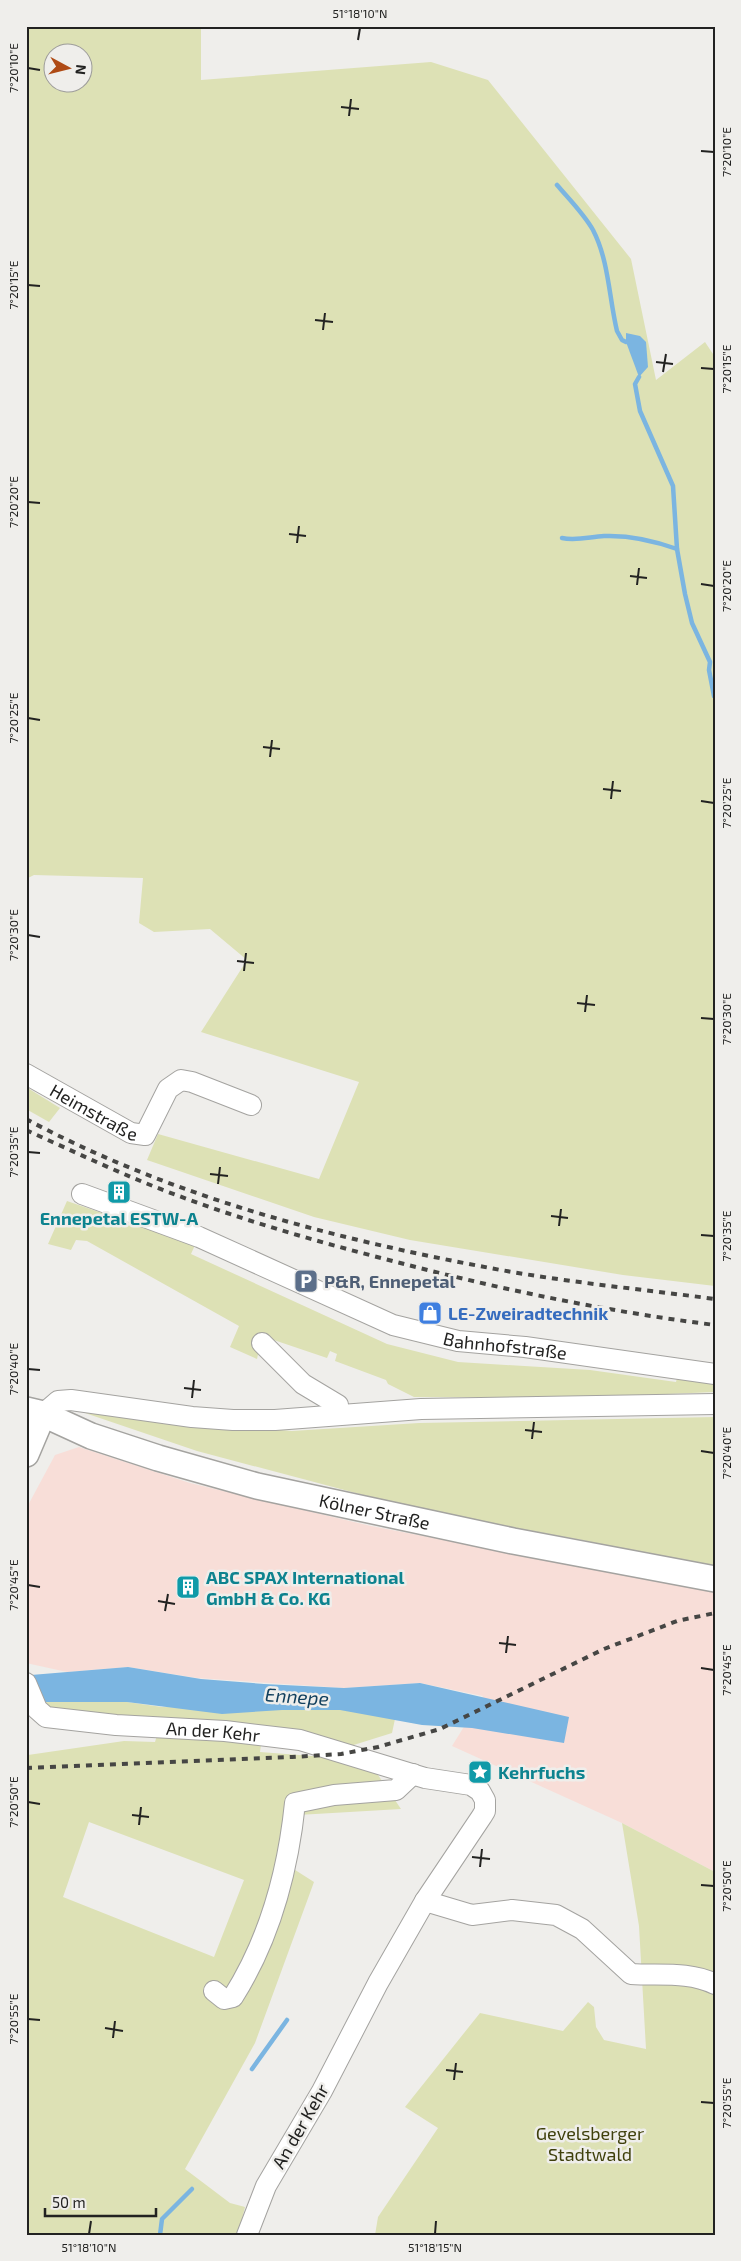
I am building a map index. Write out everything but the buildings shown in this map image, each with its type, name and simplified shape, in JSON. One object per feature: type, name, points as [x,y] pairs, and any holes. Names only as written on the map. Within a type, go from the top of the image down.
[{"type":"main road","points":[[26,1454],[32,1408]]},
{"type":"main road","name":"Kölner Straße","points":[[32,1408],[100,1438],[158,1458],[254,1485],[513,1542],[715,1579]]},
{"type":"street","name":"Heimstraße","points":[[26,1074],[131,1133],[145,1135],[168,1089],[181,1080],[192,1082],[251,1105]]},
{"type":"street","name":"Bahnhofstraße","points":[[82,1194],[199,1237],[393,1325],[458,1341],[715,1374]]},
{"type":"street","points":[[262,1343],[303,1384],[338,1405],[339,1414]]},
{"type":"street","points":[[32,1408],[58,1401],[71,1400],[192,1417],[233,1420],[275,1420],[421,1409],[714,1404]]},
{"type":"street","name":"An der Kehr","points":[[26,1683],[38,1709],[46,1717],[63,1720],[226,1731],[300,1740],[413,1774],[471,1785],[480,1791],[486,1805],[482,1816],[425,1900],[378,1983],[322,2091],[266,2186],[249,2228],[233,2235]]},
{"type":"street","points":[[214,1991],[224,1999],[233,1997],[249,1972],[273,1909],[285,1870],[295,1803],[334,1795],[396,1790],[413,1774]]},
{"type":"street","points":[[425,1900],[437,1906],[472,1915],[512,1910],[556,1915],[582,1929],[630,1974],[682,1974],[704,1979],[715,1984]]},
{"type":"shaded area","points":[[79,1447],[190,1483],[371,1526],[715,1592],[715,1872],[622,1823],[452,1746],[483,1696],[420,1683],[344,1688],[197,1678],[128,1667],[67,1672],[26,1663],[26,1509],[55,1455]]},
{"type":"green space","points":[[26,26],[201,26],[201,80],[431,62],[488,80],[631,259],[656,380],[705,342],[715,357],[715,1286],[623,1275],[410,1240],[314,1217],[147,1160],[158,1134],[319,1179],[359,1082],[201,1032],[247,960],[210,929],[154,932],[139,923],[143,878],[34,875],[26,879]]},
{"type":"green space","points":[[26,1087],[60,1108],[49,1122],[26,1109]]},
{"type":"green space","points":[[67,1201],[195,1245],[191,1254],[387,1344],[458,1362],[590,1370],[676,1382],[677,1378],[715,1380],[715,1392],[572,1398],[414,1397],[388,1384],[386,1380],[335,1361],[337,1354],[330,1351],[327,1358],[262,1336],[257,1359],[230,1347],[239,1326],[87,1241],[76,1240],[71,1250],[48,1244]]},
{"type":"green space","points":[[85,1413],[292,1431],[419,1423],[715,1417],[715,1568],[582,1540],[431,1513],[197,1451]]},
{"type":"green space","points":[[42,1702],[127,1702],[162,1707],[340,1709],[395,1719],[392,1733],[344,1748],[296,1729],[263,1731],[260,1752],[325,1757],[376,1772],[401,1809],[298,1815],[292,1868],[314,1882],[255,2043],[185,2169],[230,2203],[245,2207],[238,2235],[26,2235],[26,1753],[28,1755],[124,1741],[155,1742],[160,1725],[55,1715]],"holes":[[[89,1822],[244,1880],[214,1957],[63,1897]]]},
{"type":"green space","name":"Gevelsberger Stadtwald","points":[[622,1823],[715,1872],[715,2235],[375,2235],[378,2217],[438,2128],[405,2107],[480,2013],[563,2031],[588,2002],[594,2007],[596,2027],[604,2040],[646,2049],[639,1926]]},
{"type":"water","points":[[626,333],[640,336],[646,342],[648,367],[639,377],[626,342]]},
{"type":"water","name":"Ennepe","points":[[128,1667],[201,1679],[264,1684],[344,1688],[420,1683],[569,1717],[564,1743],[472,1728],[422,1725],[340,1710],[282,1710],[222,1714],[127,1702],[42,1702],[31,1675]]},
{"type":"waterway","points":[[557,185],[593,230],[606,267],[617,331],[622,340],[626,342]]},
{"type":"waterway","points":[[639,377],[635,384],[640,411],[673,486],[677,549],[685,594],[692,623],[710,662],[709,670],[714,696]]},
{"type":"waterway","points":[[562,538],[583,539],[623,536],[651,541],[677,549]]},
{"type":"waterway","points":[[252,2069],[287,2020]]},
{"type":"waterway","points":[[160,2235],[162,2219],[192,2189]]},
{"type":"railway","points":[[26,1119],[137,1171],[194,1192],[311,1228],[370,1243],[518,1273],[715,1299]]},
{"type":"railway","points":[[26,1130],[160,1189],[230,1214],[307,1238],[426,1270],[508,1289],[590,1306],[715,1325]]},
{"type":"railway","points":[[26,1768],[292,1757],[341,1754],[378,1747],[440,1729],[604,1649],[677,1621],[715,1613]]},
{"type":"place","name":"Ennepetal ESTW-A","points":[[119,1192]]},
{"type":"place","name":"P&R, Ennepetal","points":[[306,1281]]},
{"type":"place","name":"LE-Zweiradtechnik","points":[[430,1313]]},
{"type":"place","name":"ABC SPAX International GmbH & Co. KG","points":[[188,1587]]},
{"type":"place","name":"Kehrfuchs","points":[[480,1772]]}]
